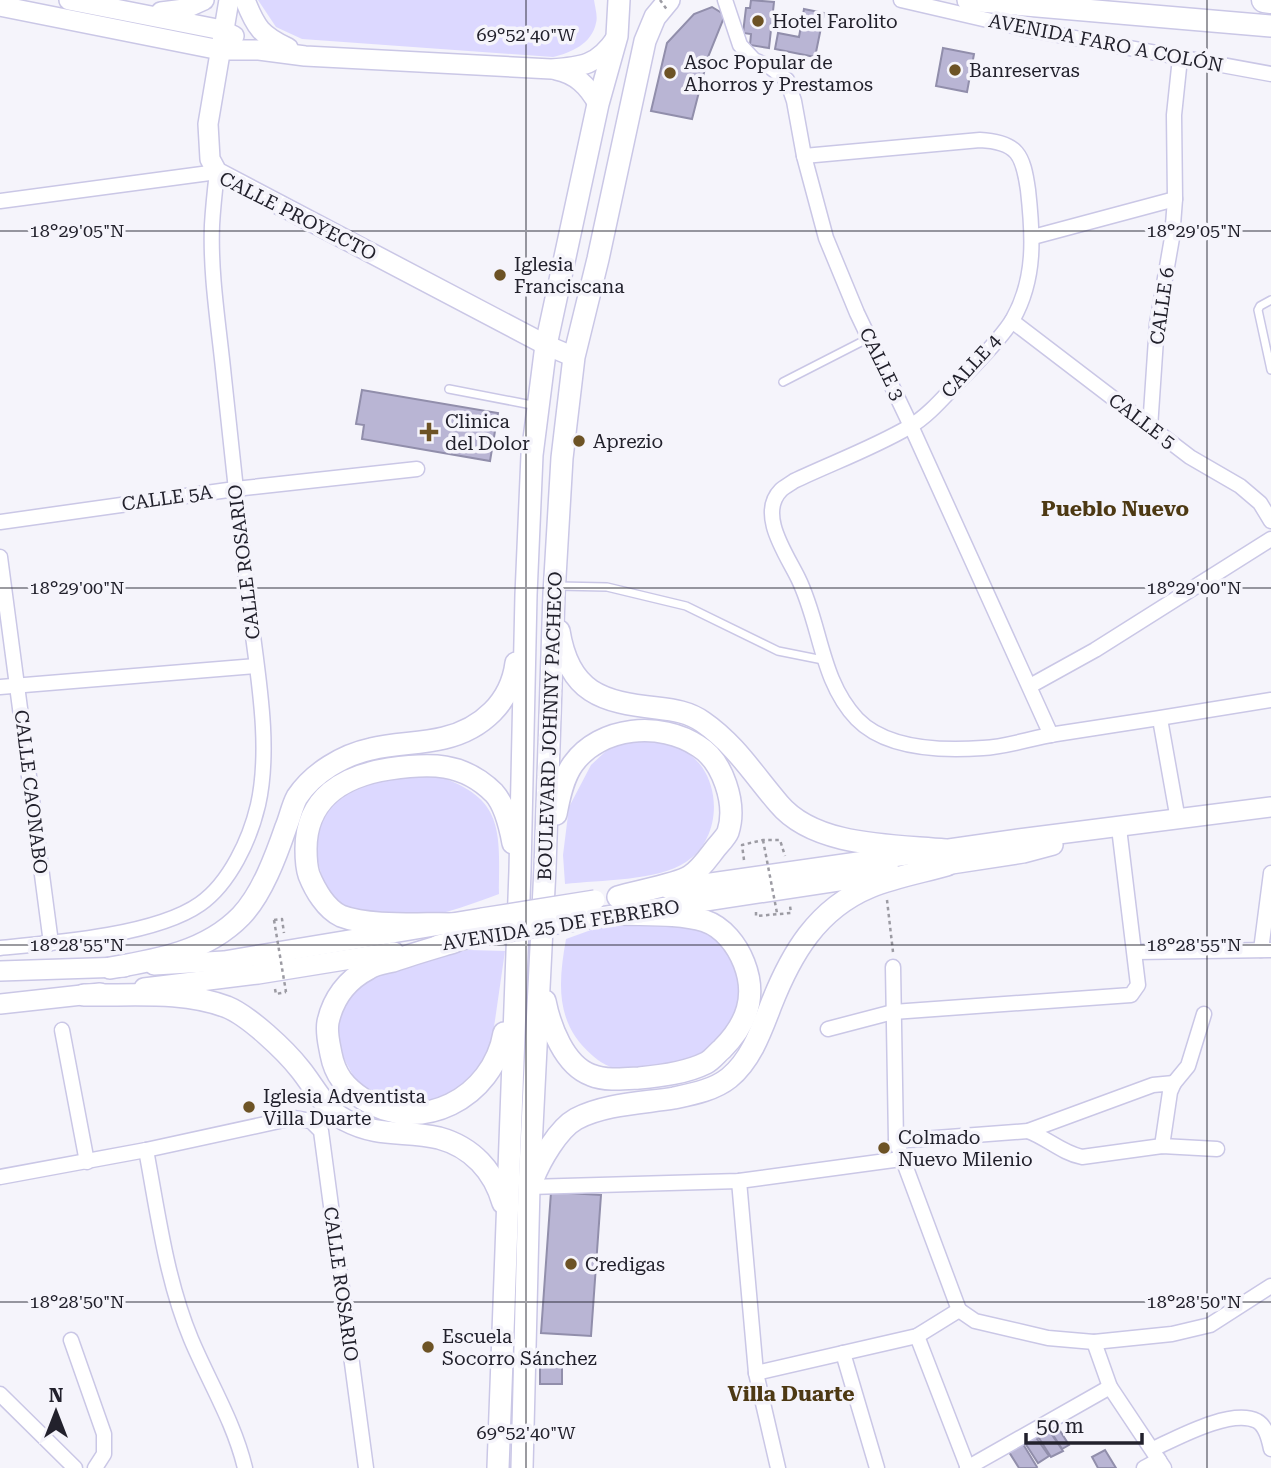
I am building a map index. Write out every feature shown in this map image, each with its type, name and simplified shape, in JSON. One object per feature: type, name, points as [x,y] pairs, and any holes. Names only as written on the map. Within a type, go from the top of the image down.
[{"type":"highway","points":[[1264,0],[1271,1]]},
{"type":"main road","points":[[69,0],[222,30],[260,50]]},
{"type":"main road","points":[[124,10],[158,12],[184,9],[204,0]]},
{"type":"main road","name":"CALLE ROSARIO","points":[[217,172],[210,159],[208,133],[222,30],[229,0]]},
{"type":"main road","points":[[245,0],[254,22],[266,37],[305,56]]},
{"type":"main road","name":"BOULEVARD JOHNNY PACHECO","points":[[498,1468],[514,976],[520,872],[531,455],[546,345],[598,104],[617,36],[619,0]]},
{"type":"main road","points":[[968,0],[1271,26]]},
{"type":"main road","name":"BOULEVARD JOHNNY PACHECO","points":[[522,1468],[529,1187],[562,458],[574,357],[645,41],[655,17],[669,5]]},
{"type":"main road","points":[[0,6],[219,50],[260,50],[305,56],[551,69],[589,64],[607,51],[617,36]]},
{"type":"main road","points":[[551,69],[573,76],[585,84],[598,104]]},
{"type":"main road","name":"CALLE PROYECTO","points":[[217,172],[546,345],[574,357]]},
{"type":"main road","points":[[554,590],[562,645],[572,672],[591,692],[621,704],[683,712],[702,721],[738,751],[781,807],[814,830],[839,839],[946,857]]},
{"type":"main road","points":[[110,968],[158,960],[195,948],[242,915],[271,869],[297,798],[320,772],[351,755],[372,748],[444,738],[459,733],[495,712],[510,690],[514,678],[526,595]]},
{"type":"main road","points":[[545,868],[565,777],[586,749],[627,731],[666,732],[700,746],[721,772],[731,802],[727,833],[689,877],[619,905]]},
{"type":"main road","points":[[454,933],[340,916],[326,903],[314,888],[306,868],[306,833],[319,803],[334,788],[350,778],[422,764],[442,765],[472,776],[496,795],[508,822],[520,872]]},
{"type":"main road","name":"AVENIDA 25 DE FEBRERO","points":[[619,905],[747,878],[790,872],[946,857],[1023,853],[1119,828],[1271,807]]},
{"type":"main road","points":[[529,1187],[540,1162],[555,1140],[574,1120],[601,1110],[690,1095],[729,1078],[754,1048],[784,971],[809,931],[841,904],[870,887],[946,857]]},
{"type":"main road","name":"AVENIDA 25 DE FEBRERO","points":[[0,1004],[258,974],[482,927],[946,857]]},
{"type":"main road","points":[[539,976],[556,1038],[574,1062],[589,1075],[613,1079],[663,1076],[708,1062],[730,1041],[748,1014],[750,977],[738,949],[722,931],[705,921],[672,917],[619,905]]},
{"type":"main road","points":[[454,933],[369,968],[343,987],[330,1012],[326,1031],[334,1069],[347,1089],[378,1109],[397,1113],[428,1112],[447,1107],[475,1090],[495,1063],[502,1046],[514,976]]},
{"type":"main road","name":"AVENIDA 25 DE FEBRERO","points":[[0,971],[224,961],[454,933]]},
{"type":"main road","points":[[84,995],[192,997],[228,1008],[247,1018],[288,1056],[331,1111],[345,1120],[376,1133],[439,1139],[469,1151],[484,1164],[495,1181],[506,1215]]},
{"type":"street","name":"CALLE 3","points":[[725,0],[740,45],[754,60],[770,67],[787,80],[826,237],[869,338],[1051,735]]},
{"type":"street","name":"AVENIDA FARO A COLÓN","points":[[901,0],[1026,29],[1271,74]]},
{"type":"street","name":"CALLE 6","points":[[1150,428],[1157,324],[1172,238],[1175,199],[1174,116],[1180,58]]},
{"type":"street","name":"CALLE 4","points":[[804,156],[980,140],[1011,146],[1020,156],[1025,170],[1033,237],[1031,265],[1012,321],[939,401],[911,426],[794,481],[781,490],[774,502],[772,516],[776,533],[810,601],[823,660]]},
{"type":"street","name":"CALLE PROYECTO","points":[[0,201],[217,172]]},
{"type":"street","name":"CALLE ROSARIO","points":[[0,948],[51,943],[147,926],[176,917],[202,903],[223,881],[244,844],[258,805],[263,765],[256,666],[214,276],[212,225],[217,172]]},
{"type":"street","points":[[1033,237],[1175,199]]},
{"type":"street","name":"CALLE 5","points":[[1012,321],[1190,457],[1266,499],[1271,521]]},
{"type":"street","name":"CALLE 5A","points":[[0,522],[235,489],[417,469]]},
{"type":"street","points":[[1030,686],[1095,650],[1271,539]]},
{"type":"street","name":"CALLE CAONABO","points":[[0,557],[51,943]]},
{"type":"street","points":[[823,660],[840,697],[858,720],[878,735],[908,744],[943,748],[985,748],[1271,700]]},
{"type":"street","points":[[0,687],[256,666]]},
{"type":"street","points":[[1160,719],[1178,820]]},
{"type":"street","points":[[828,1029],[893,1012],[1131,995],[1138,985],[1119,828]]},
{"type":"street","points":[[1135,952],[1266,950],[1271,873]]},
{"type":"street","points":[[893,967],[896,1140],[959,1310],[975,1321],[1048,1338],[1094,1342],[1172,1334],[1210,1325],[1271,1286]]},
{"type":"street","points":[[1162,1146],[1170,1092],[1188,1066],[1204,1014]]},
{"type":"street","points":[[62,1030],[87,1162]]},
{"type":"street","points":[[896,1140],[1028,1131],[1153,1085],[1174,1083]]},
{"type":"street","name":"CALLE ROSARIO","points":[[146,1150],[293,1118],[311,1121],[321,1131],[366,1468]]},
{"type":"street","points":[[1028,1131],[1044,1136],[1071,1155],[1082,1157],[1162,1146],[1217,1149]]},
{"type":"street","points":[[0,1177],[146,1150],[172,1285],[191,1338],[230,1419],[245,1468]]},
{"type":"street","points":[[529,1187],[738,1181],[901,1159]]},
{"type":"street","points":[[738,1181],[756,1373],[778,1468]]},
{"type":"street","points":[[756,1373],[917,1336],[959,1310]]},
{"type":"street","points":[[917,1336],[968,1468],[1110,1387]]},
{"type":"street","points":[[71,1339],[104,1434],[104,1454],[95,1468]]},
{"type":"street","points":[[1094,1342],[1110,1387],[1159,1459]]},
{"type":"street","points":[[843,1353],[877,1468]]},
{"type":"street","points":[[0,1394],[75,1468]]},
{"type":"street","points":[[1144,1468],[1209,1424],[1237,1418],[1255,1420],[1264,1427],[1271,1449]]},
{"type":"lane","points":[[1271,300],[1258,310],[1271,370]]},
{"type":"lane","points":[[783,382],[869,338]]},
{"type":"lane","points":[[449,389],[538,406]]},
{"type":"lane","points":[[554,590],[607,587],[686,606],[779,651],[823,660]]},
{"type":"path","points":[[660,0],[669,5]]},
{"type":"path","points":[[747,878],[742,845],[763,840],[780,840],[790,872]]},
{"type":"path","points":[[763,840],[776,913]]},
{"type":"path","points":[[883,883],[889,911],[893,967]]},
{"type":"path","points":[[274,984],[276,993],[286,992],[274,920],[282,919],[283,929]]},
{"type":"shaded area","points":[[258,0],[594,0],[597,21],[585,42],[573,50],[553,57],[302,39],[276,27]]},
{"type":"shaded area","points":[[652,738],[686,752],[702,767],[708,779],[714,805],[710,831],[704,843],[686,862],[660,873],[628,879],[565,884],[563,855],[569,807],[591,765],[606,751],[628,740]]},
{"type":"shaded area","points":[[429,773],[471,792],[484,803],[492,816],[499,849],[499,894],[430,916],[395,918],[353,914],[341,906],[331,894],[323,878],[316,841],[317,824],[323,809],[332,798],[343,791],[366,782]]},
{"type":"shaded area","points":[[635,921],[678,923],[709,932],[728,950],[735,964],[739,979],[736,1011],[722,1039],[696,1064],[638,1072],[611,1067],[597,1059],[581,1044],[566,1017],[561,987],[566,939],[602,926]]},
{"type":"shaded area","points":[[469,950],[505,951],[493,1034],[486,1060],[472,1082],[427,1106],[400,1105],[375,1096],[355,1079],[342,1055],[337,1029],[340,1011],[351,986],[427,956]]},
{"type":"building","name":"Hotel Farolito","points":[[751,0],[774,2],[769,48],[750,45],[751,34],[743,33],[746,8],[750,8]]},
{"type":"building","points":[[712,7],[725,15],[708,57],[692,119],[651,111],[667,43],[694,14]]},
{"type":"building","points":[[804,9],[824,13],[815,57],[775,49],[778,33],[799,37]]},
{"type":"building","name":"Banreservas","points":[[943,48],[974,54],[967,92],[936,86]]},
{"type":"building","name":"Clinica del Dolor","points":[[362,390],[498,413],[490,461],[362,439],[364,425],[356,424]]},
{"type":"building","name":"Credigas","points":[[551,1192],[601,1195],[591,1336],[541,1333]]},
{"type":"building","points":[[540,1367],[562,1367],[562,1384],[540,1384]]},
{"type":"building","points":[[1055,1423],[1069,1445],[1062,1449],[1048,1427]]},
{"type":"building","points":[[1048,1429],[1063,1451],[1051,1457],[1037,1435]]},
{"type":"building","points":[[1035,1436],[1049,1456],[1038,1463],[1025,1443]]},
{"type":"building","points":[[1023,1444],[1036,1468],[1019,1468],[1009,1452]]},
{"type":"building","points":[[1105,1450],[1116,1468],[1098,1468],[1092,1457]]},
{"type":"place","name":"Hotel Farolito","points":[[758,21]]},
{"type":"place","name":"Banreservas","points":[[955,70]]},
{"type":"place","name":"Asoc Popular de Ahorros y Prestamos","points":[[670,73]]},
{"type":"place","name":"Iglesia Franciscana","points":[[500,275]]},
{"type":"place","name":"Clinica del Dolor","points":[[429,432]]},
{"type":"place","name":"Aprezio","points":[[579,441]]},
{"type":"place","name":"Iglesia Adventista Villa Duarte","points":[[249,1107]]},
{"type":"place","name":"Colmado Nuevo Milenio","points":[[884,1148]]},
{"type":"place","name":"Credigas","points":[[571,1264]]},
{"type":"place","name":"Escuela Socorro Sánchez","points":[[428,1347]]},
{"type":"district","name":"Pueblo Nuevo","points":[[1115,509]]},
{"type":"district","name":"Villa Duarte","points":[[791,1394]]}]
